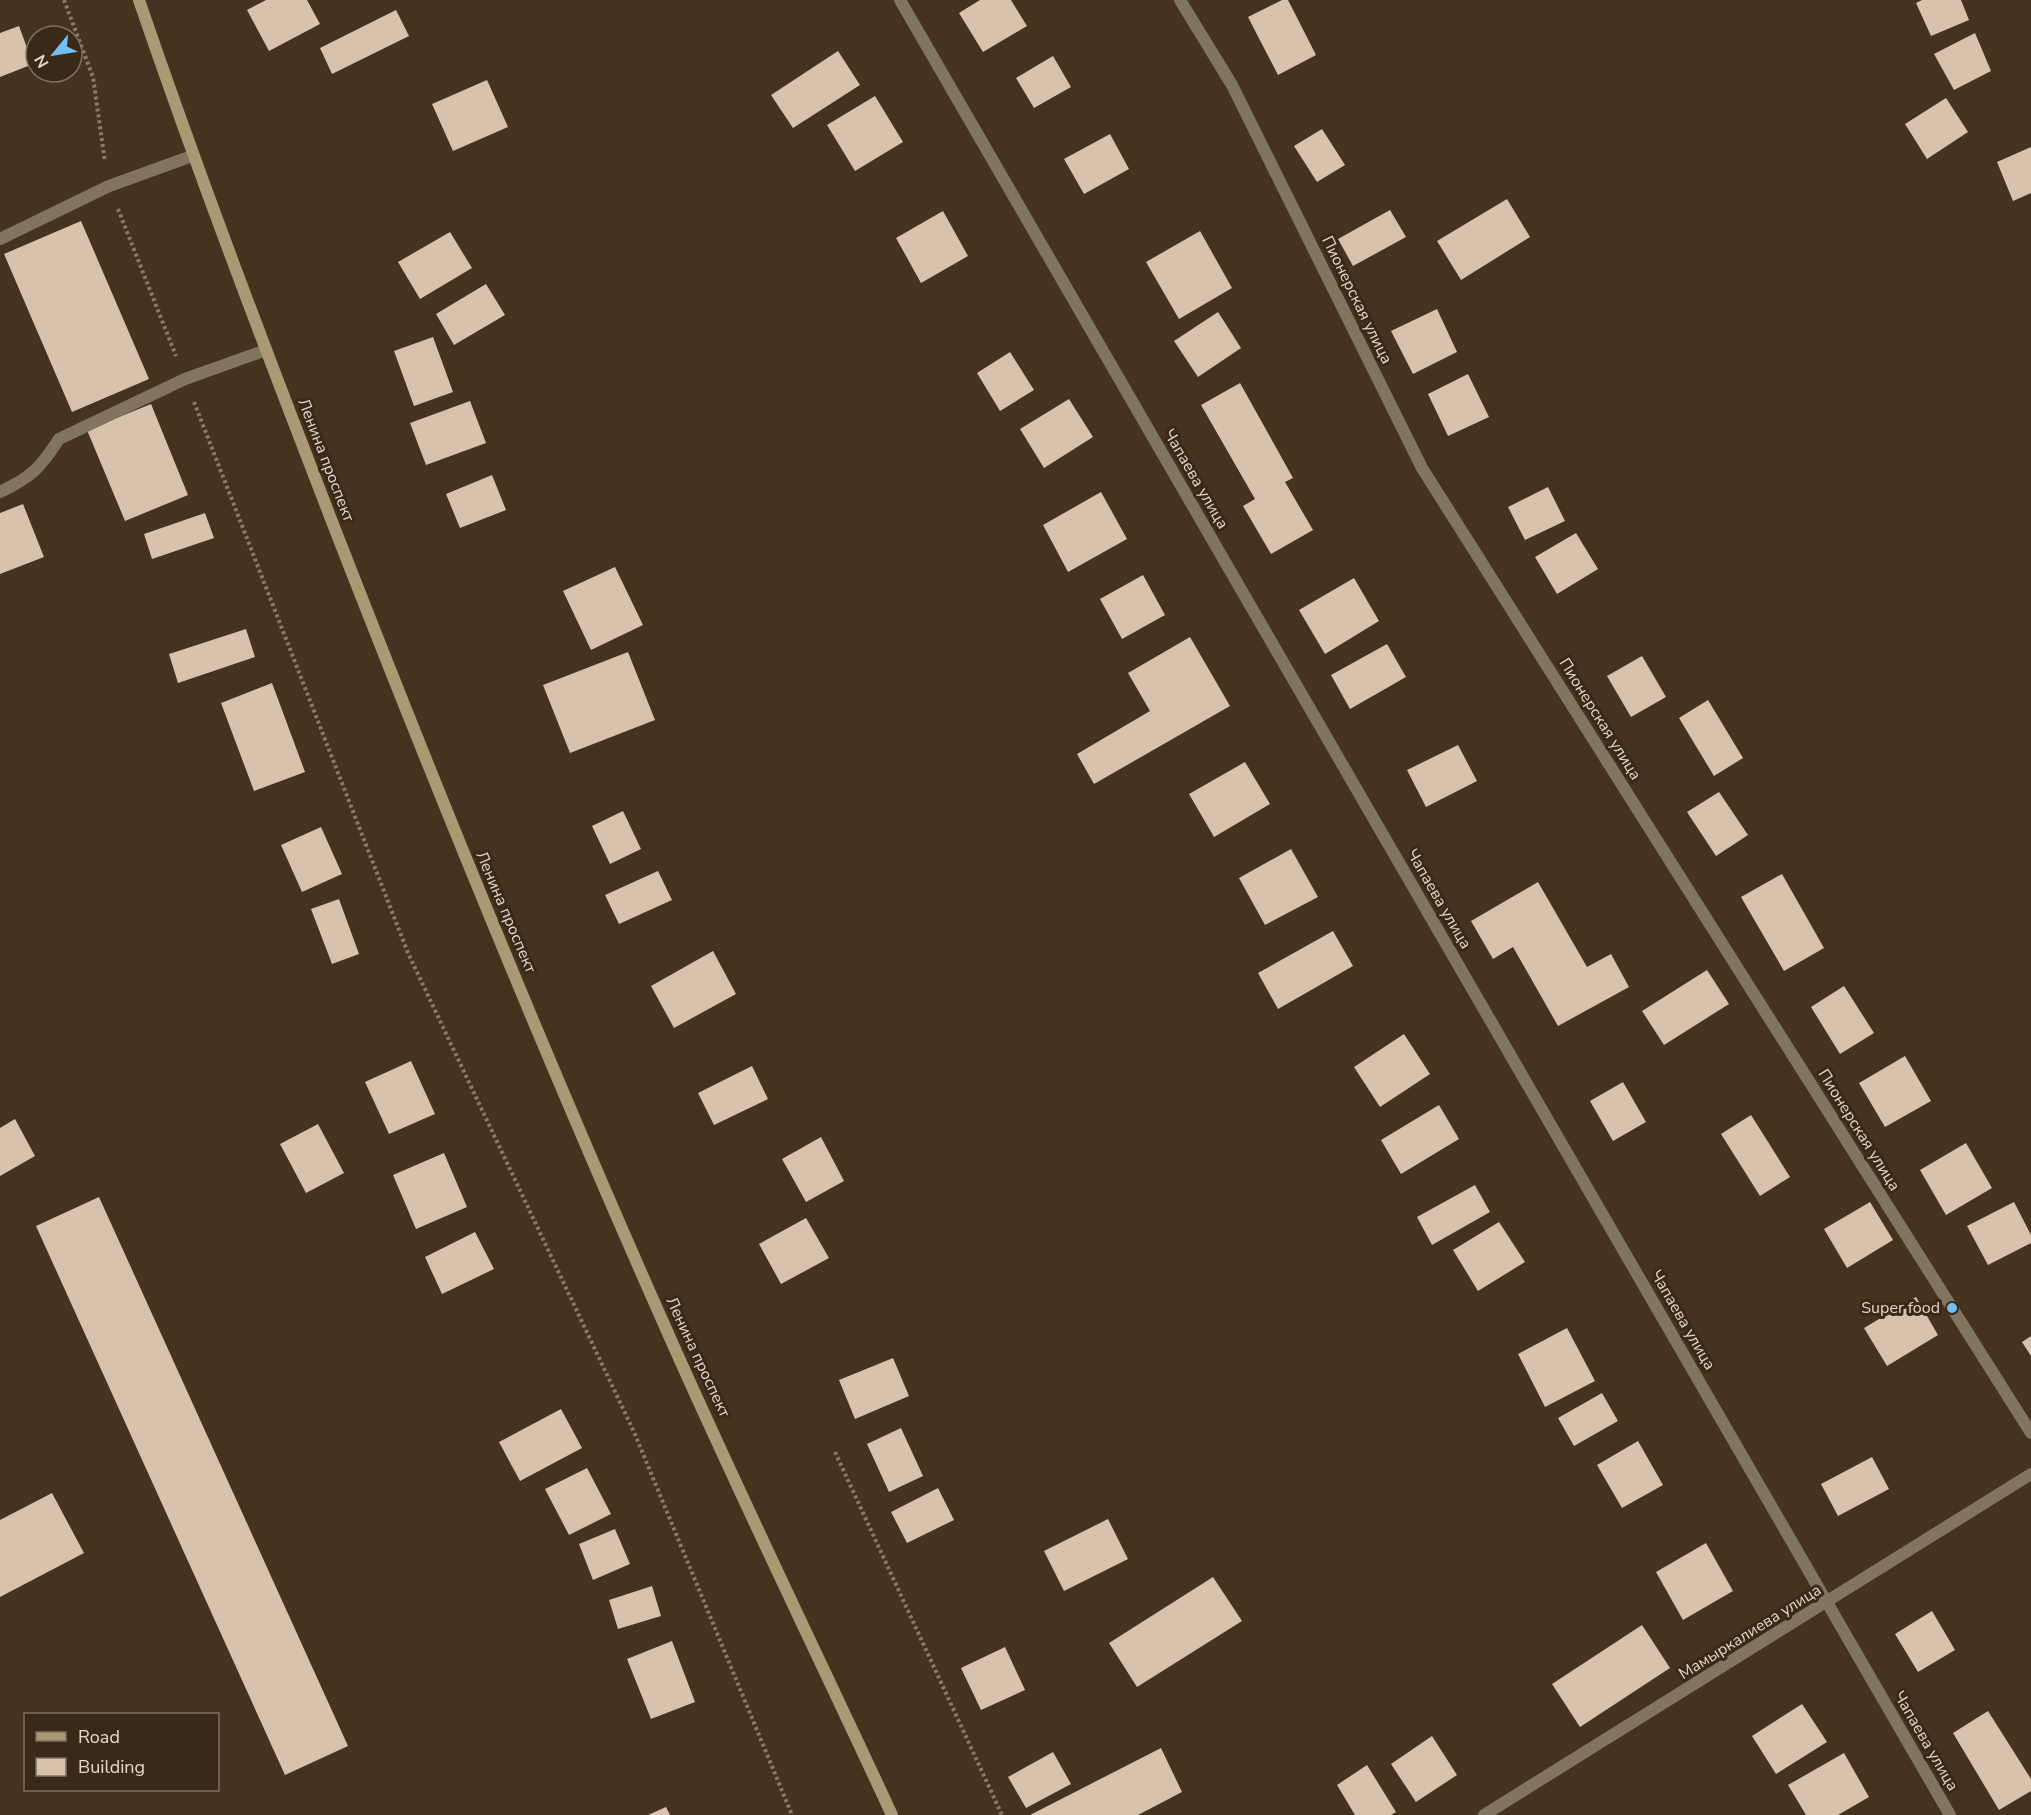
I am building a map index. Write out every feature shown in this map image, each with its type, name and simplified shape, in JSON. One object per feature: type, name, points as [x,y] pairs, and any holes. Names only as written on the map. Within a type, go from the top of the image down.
[{"type":"main road","name":"Ленина проспект","points":[[138,0],[192,156],[424,759],[568,1105],[670,1338],[892,1815]]},
{"type":"street","name":"Чапаева улица","points":[[900,0],[1950,1815]]},
{"type":"street","name":"Пионерская улица","points":[[1180,0],[1232,85],[1422,468],[2031,1433]]},
{"type":"street","points":[[0,239],[109,186],[192,156]]},
{"type":"street","points":[[0,492],[26,480],[47,458],[58,439],[185,379],[266,350]]},
{"type":"street","name":"Мамыркалиева улица","points":[[1484,1815],[1828,1603],[2031,1474]]},
{"type":"path","points":[[64,0],[93,77],[109,186],[408,952],[634,1432],[792,1815]]},
{"type":"path","points":[[835,1452],[1002,1815]]},
{"type":"building","points":[[266,0],[307,0],[320,24],[269,51],[247,10]]},
{"type":"building","points":[[980,0],[1011,0],[1027,26],[983,52],[959,13]]},
{"type":"building","points":[[1282,0],[1288,0],[1316,55],[1278,75],[1248,17]]},
{"type":"building","points":[[1922,0],[1961,0],[1969,20],[1931,36],[1916,3]]},
{"type":"building","points":[[396,10],[409,36],[332,74],[320,48]]},
{"type":"building","points":[[19,26],[24,40],[24,68],[0,77],[0,33]]},
{"type":"building","points":[[1975,33],[1991,71],[1954,90],[1934,54]]},
{"type":"building","points":[[838,51],[860,85],[793,128],[771,95]]},
{"type":"building","points":[[1053,56],[1071,87],[1034,108],[1016,78]]},
{"type":"building","points":[[487,80],[508,127],[453,151],[432,104]]},
{"type":"building","points":[[875,96],[903,142],[855,171],[827,125]]},
{"type":"building","points":[[1946,98],[1968,132],[1927,159],[1905,124]]},
{"type":"building","points":[[1322,129],[1345,165],[1317,182],[1294,146]]},
{"type":"building","points":[[1110,134],[1129,169],[1084,194],[1064,159]]},
{"type":"building","points":[[2031,147],[2031,193],[2013,201],[1997,162]]},
{"type":"building","points":[[1507,199],[1530,237],[1461,280],[1437,241]]},
{"type":"building","points":[[1390,210],[1406,237],[1353,266],[1338,239]]},
{"type":"building","points":[[943,211],[968,256],[921,283],[896,238]]},
{"type":"building","points":[[81,221],[149,379],[72,412],[4,254]]},
{"type":"building","points":[[1200,231],[1232,288],[1179,319],[1146,262]]},
{"type":"building","points":[[450,232],[472,268],[420,299],[398,262]]},
{"type":"building","points":[[486,284],[505,315],[454,345],[436,314]]},
{"type":"building","points":[[1437,309],[1457,352],[1413,374],[1391,331]]},
{"type":"building","points":[[1218,312],[1241,348],[1198,377],[1174,341]]},
{"type":"building","points":[[433,337],[453,392],[414,406],[394,351]]},
{"type":"building","points":[[1010,352],[1034,390],[1000,411],[977,373]]},
{"type":"building","points":[[1468,374],[1489,417],[1448,436],[1428,394]]},
{"type":"building","points":[[1240,383],[1293,478],[1285,482],[1313,530],[1271,554],[1243,506],[1255,499],[1201,405]]},
{"type":"building","points":[[1069,399],[1093,437],[1044,468],[1020,429]]},
{"type":"building","points":[[470,401],[486,443],[426,465],[410,423]]},
{"type":"building","points":[[151,404],[188,495],[125,521],[87,430]]},
{"type":"building","points":[[492,475],[506,510],[460,528],[446,494]]},
{"type":"building","points":[[1548,487],[1565,521],[1525,540],[1508,507]]},
{"type":"building","points":[[1101,492],[1127,539],[1068,572],[1043,525]]},
{"type":"building","points":[[23,504],[44,557],[0,574],[0,513]]},
{"type":"building","points":[[205,513],[214,538],[152,559],[144,534]]},
{"type":"building","points":[[1576,533],[1598,569],[1557,594],[1535,557]]},
{"type":"building","points":[[615,567],[643,625],[591,650],[563,591]]},
{"type":"building","points":[[1143,575],[1165,615],[1122,639],[1100,599]]},
{"type":"building","points":[[1354,578],[1379,621],[1325,654],[1299,610]]},
{"type":"building","points":[[246,629],[255,657],[178,683],[169,654]]},
{"type":"building","points":[[1190,637],[1230,706],[1094,784],[1077,754],[1150,711],[1128,673]]},
{"type":"building","points":[[1387,644],[1406,677],[1350,709],[1331,675]]},
{"type":"building","points":[[628,652],[655,720],[570,753],[543,685]]},
{"type":"building","points":[[1642,656],[1666,697],[1631,717],[1607,676]]},
{"type":"building","points":[[272,683],[305,772],[254,791],[221,703]]},
{"type":"building","points":[[1708,700],[1743,758],[1714,776],[1679,718]]},
{"type":"building","points":[[1458,745],[1477,781],[1426,807],[1407,770]]},
{"type":"building","points":[[1245,762],[1270,804],[1214,837],[1189,794]]},
{"type":"building","points":[[1719,792],[1748,835],[1716,856],[1687,812]]},
{"type":"building","points":[[623,811],[641,849],[610,864],[592,826]]},
{"type":"building","points":[[321,827],[342,874],[302,892],[281,845]]},
{"type":"building","points":[[1291,849],[1318,897],[1265,925],[1239,878]]},
{"type":"building","points":[[658,871],[672,900],[619,924],[605,895]]},
{"type":"building","points":[[1782,874],[1824,948],[1784,971],[1741,897]]},
{"type":"building","points":[[1538,882],[1587,967],[1611,954],[1629,987],[1558,1026],[1513,947],[1493,959],[1471,921]]},
{"type":"building","points":[[339,899],[359,954],[332,964],[311,909]]},
{"type":"building","points":[[1333,931],[1353,966],[1278,1009],[1258,973]]},
{"type":"building","points":[[713,951],[736,994],[674,1028],[651,986]]},
{"type":"building","points":[[1707,970],[1729,1004],[1664,1045],[1642,1011]]},
{"type":"building","points":[[1844,986],[1874,1033],[1840,1054],[1811,1007]]},
{"type":"building","points":[[1404,1034],[1430,1074],[1380,1107],[1354,1067]]},
{"type":"building","points":[[1905,1056],[1931,1101],[1885,1127],[1859,1083]]},
{"type":"building","points":[[411,1061],[435,1114],[389,1134],[365,1082]]},
{"type":"building","points":[[752,1066],[768,1099],[714,1125],[698,1093]]},
{"type":"building","points":[[1623,1082],[1646,1122],[1613,1141],[1590,1101]]},
{"type":"building","points":[[1439,1105],[1459,1139],[1401,1174],[1381,1140]]},
{"type":"building","points":[[1751,1115],[1790,1177],[1760,1196],[1721,1134]]},
{"type":"building","points":[[15,1119],[35,1156],[0,1176],[0,1128]]},
{"type":"building","points":[[318,1124],[344,1173],[306,1193],[280,1144]]},
{"type":"building","points":[[821,1137],[844,1181],[806,1202],[782,1159]]},
{"type":"building","points":[[1966,1143],[1992,1188],[1946,1215],[1920,1170]]},
{"type":"building","points":[[444,1153],[467,1207],[416,1229],[393,1175]]},
{"type":"building","points":[[1475,1185],[1490,1212],[1432,1245],[1417,1217]]},
{"type":"building","points":[[99,1197],[348,1746],[285,1775],[36,1226]]},
{"type":"building","points":[[1870,1202],[1893,1240],[1847,1268],[1824,1229]]},
{"type":"building","points":[[2014,1202],[2031,1235],[2031,1243],[1988,1265],[1967,1226]]},
{"type":"building","points":[[806,1218],[829,1258],[781,1284],[759,1244]]},
{"type":"building","points":[[1499,1222],[1525,1262],[1478,1291],[1453,1250]]},
{"type":"building","points":[[475,1232],[494,1269],[442,1294],[425,1257]]},
{"type":"building","points":[[1916,1297],[1938,1335],[1887,1366],[1864,1328]]},
{"type":"building","points":[[1567,1328],[1595,1381],[1545,1407],[1518,1354]]},
{"type":"building","points":[[2031,1336],[2031,1356],[2022,1342]]},
{"type":"building","points":[[893,1358],[909,1396],[855,1419],[839,1380]]},
{"type":"building","points":[[1602,1393],[1618,1421],[1574,1446],[1558,1418]]},
{"type":"building","points":[[561,1409],[582,1448],[520,1481],[499,1442]]},
{"type":"building","points":[[901,1428],[923,1476],[889,1492],[867,1444]]},
{"type":"building","points":[[1638,1441],[1663,1485],[1622,1508],[1597,1465]]},
{"type":"building","points":[[1872,1457],[1889,1489],[1838,1516],[1821,1484]]},
{"type":"building","points":[[587,1468],[611,1514],[569,1535],[545,1489]]},
{"type":"building","points":[[938,1488],[954,1520],[907,1543],[891,1512]]},
{"type":"building","points":[[52,1493],[84,1553],[0,1597],[0,1520]]},
{"type":"building","points":[[1108,1519],[1128,1559],[1064,1591],[1044,1551]]},
{"type":"building","points":[[615,1529],[630,1564],[593,1580],[579,1544]]},
{"type":"building","points":[[1706,1543],[1733,1591],[1683,1620],[1656,1572]]},
{"type":"building","points":[[1213,1577],[1242,1621],[1137,1687],[1109,1643]]},
{"type":"building","points":[[652,1586],[661,1616],[618,1629],[609,1600]]},
{"type":"building","points":[[1932,1611],[1955,1650],[1918,1672],[1895,1634]]},
{"type":"building","points":[[1642,1625],[1670,1668],[1580,1727],[1552,1684]]},
{"type":"building","points":[[672,1641],[695,1702],[651,1719],[627,1659]]},
{"type":"building","points":[[1005,1647],[1025,1690],[981,1710],[961,1668]]},
{"type":"building","points":[[1802,1704],[1827,1742],[1776,1774],[1752,1736]]},
{"type":"building","points":[[1988,1711],[2031,1779],[2031,1791],[1999,1810],[1953,1733]]},
{"type":"building","points":[[1432,1736],[1457,1775],[1416,1802],[1391,1764]]},
{"type":"building","points":[[1161,1748],[1182,1792],[1138,1815],[1030,1815]]},
{"type":"building","points":[[1053,1752],[1071,1784],[1026,1808],[1008,1777]]},
{"type":"building","points":[[1844,1753],[1869,1797],[1838,1815],[1806,1815],[1788,1785]]},
{"type":"building","points":[[1367,1765],[1396,1812],[1391,1815],[1355,1815],[1337,1785]]},
{"type":"building","points":[[666,1807],[670,1815],[648,1815]]},
{"type":"place","name":"Super food","points":[[1952,1308]]}]
